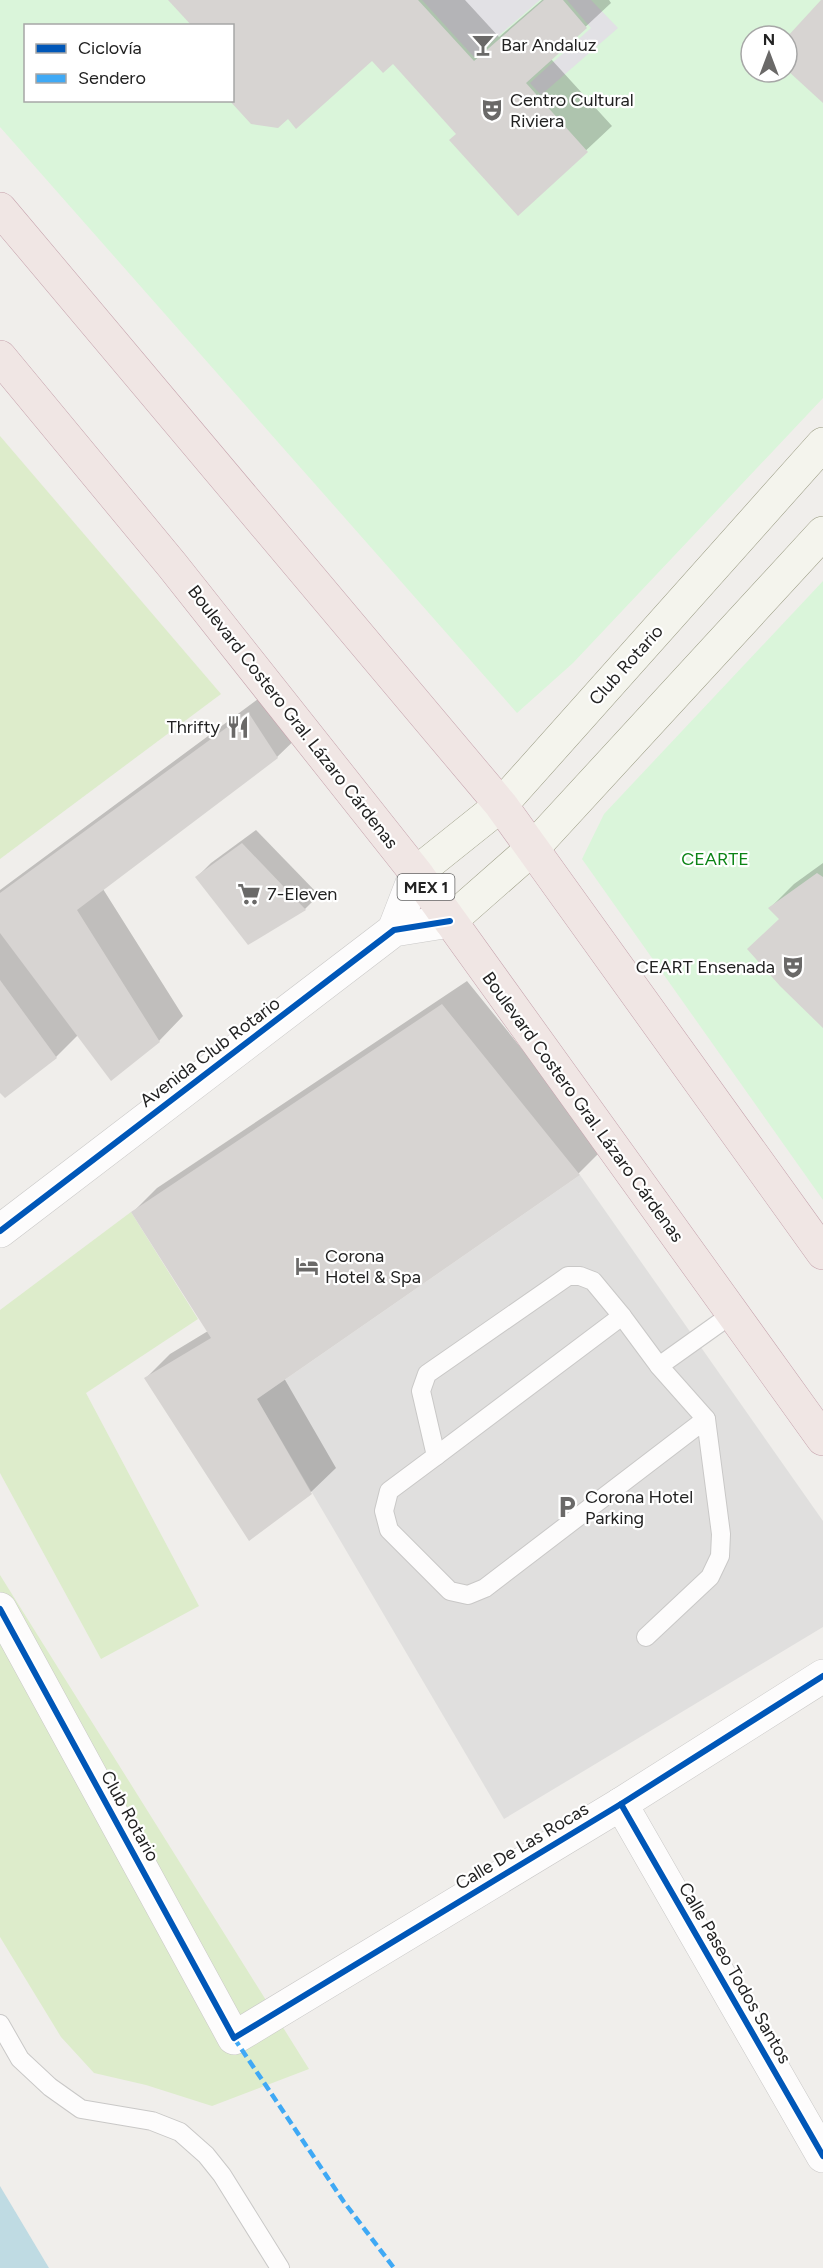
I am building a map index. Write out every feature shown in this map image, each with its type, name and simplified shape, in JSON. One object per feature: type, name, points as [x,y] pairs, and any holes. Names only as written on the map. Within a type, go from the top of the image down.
[{"type":"highway","points":[[0,209],[501,805],[823,1253]]},
{"type":"highway","name":"Boulevard Costero Gral. Lázaro Cárdenas","points":[[0,357],[164,556],[416,873],[823,1439]]},
{"type":"main road","name":"Club Rotario","points":[[416,873],[501,805],[823,444]]},
{"type":"main road","points":[[450,921],[533,848],[823,533]]},
{"type":"street","points":[[394,930],[416,873]]},
{"type":"street","name":"Avenida Club Rotario","points":[[0,1231],[394,930],[450,921]]},
{"type":"street","name":"Club Rotario","points":[[0,1609],[234,2038]]},
{"type":"street","name":"Calle De Las Rocas","points":[[234,2038],[621,1804],[823,1676]]},
{"type":"street","name":"Calle Paseo Todos Santos","points":[[621,1804],[823,2156]]},
{"type":"lane","points":[[436,1456],[421,1391],[427,1374],[567,1276],[580,1276],[593,1281],[659,1366],[706,1419],[721,1534],[720,1556],[710,1577],[646,1637]]},
{"type":"lane","points":[[659,1366],[732,1314]]},
{"type":"lane","points":[[622,1316],[388,1491],[384,1511],[388,1530],[450,1592],[468,1595],[485,1588],[706,1419]]},
{"type":"lane","points":[[0,2024],[20,2059],[50,2087],[81,2109],[152,2121],[180,2132],[206,2155],[222,2175],[280,2268]]},
{"type":"green space","points":[[0,0],[823,0],[823,398],[573,663],[517,713],[0,127]]},
{"type":"green space","points":[[0,436],[221,694],[0,859]]},
{"type":"green space","name":"CEARTE","points":[[823,581],[823,1200],[582,859],[604,814]]},
{"type":"green space","points":[[131,1212],[198,1319],[86,1393],[199,1606],[101,1659],[0,1473],[0,1310]]},
{"type":"green space","points":[[0,1575],[309,2069],[212,2106],[146,2085],[94,2073],[61,2037],[0,1937]]},
{"type":"shaded area","points":[[422,0],[540,0],[474,57]]},
{"type":"shaded area","points":[[567,0],[591,0],[618,28],[541,95],[530,83],[591,28]]},
{"type":"shaded area","name":"Corona Hotel Parking","points":[[580,1175],[823,1521],[823,1627],[504,1819],[257,1399]]},
{"type":"water","points":[[0,2186],[49,2268],[0,2268]]},
{"type":"building","name":"Centro Cultural Riviera","points":[[168,0],[418,0],[474,61],[544,0],[563,0],[587,28],[526,83],[588,152],[518,216],[449,140],[456,134],[393,64],[383,73],[372,61],[296,129],[288,119],[278,128],[251,124],[231,102],[234,102],[234,24],[190,24]]},
{"type":"building","points":[[823,0],[823,103],[799,81],[799,24]]},
{"type":"building","points":[[248,712],[278,758],[77,910],[160,1042],[111,1081],[0,933],[0,893]]},
{"type":"building","name":"7-Eleven","points":[[242,843],[306,910],[248,945],[195,877]]},
{"type":"building","name":"CEART Ensenada","points":[[817,873],[823,877],[823,1028],[780,986],[747,949],[779,919],[768,908]]},
{"type":"building","points":[[0,980],[57,1058],[5,1098],[0,1093]]},
{"type":"building","name":"Corona Hotel & Spa","points":[[442,1004],[580,1175],[257,1399],[312,1494],[249,1541],[144,1378],[211,1338],[131,1212]]},
{"type":"marked path","points":[[234,2038],[344,2202],[394,2268]]},
{"type":"cycle path","points":[[0,1231],[394,930],[450,921]]},
{"type":"cycle path","points":[[0,1609],[234,2038],[621,1804],[823,1676]]},
{"type":"cycle path","points":[[621,1804],[823,2156]]},
{"type":"place","name":"Bar Andaluz","points":[[483,45]]},
{"type":"place","name":"Centro Cultural Riviera","points":[[492,110]]},
{"type":"place","name":"Thrifty","points":[[238,727]]},
{"type":"place","name":"7-Eleven","points":[[249,894]]},
{"type":"place","name":"CEART Ensenada","points":[[793,967]]},
{"type":"place","name":"Corona Hotel & Spa","points":[[307,1266]]},
{"type":"place","name":"Corona Hotel Parking","points":[[567,1507]]}]
